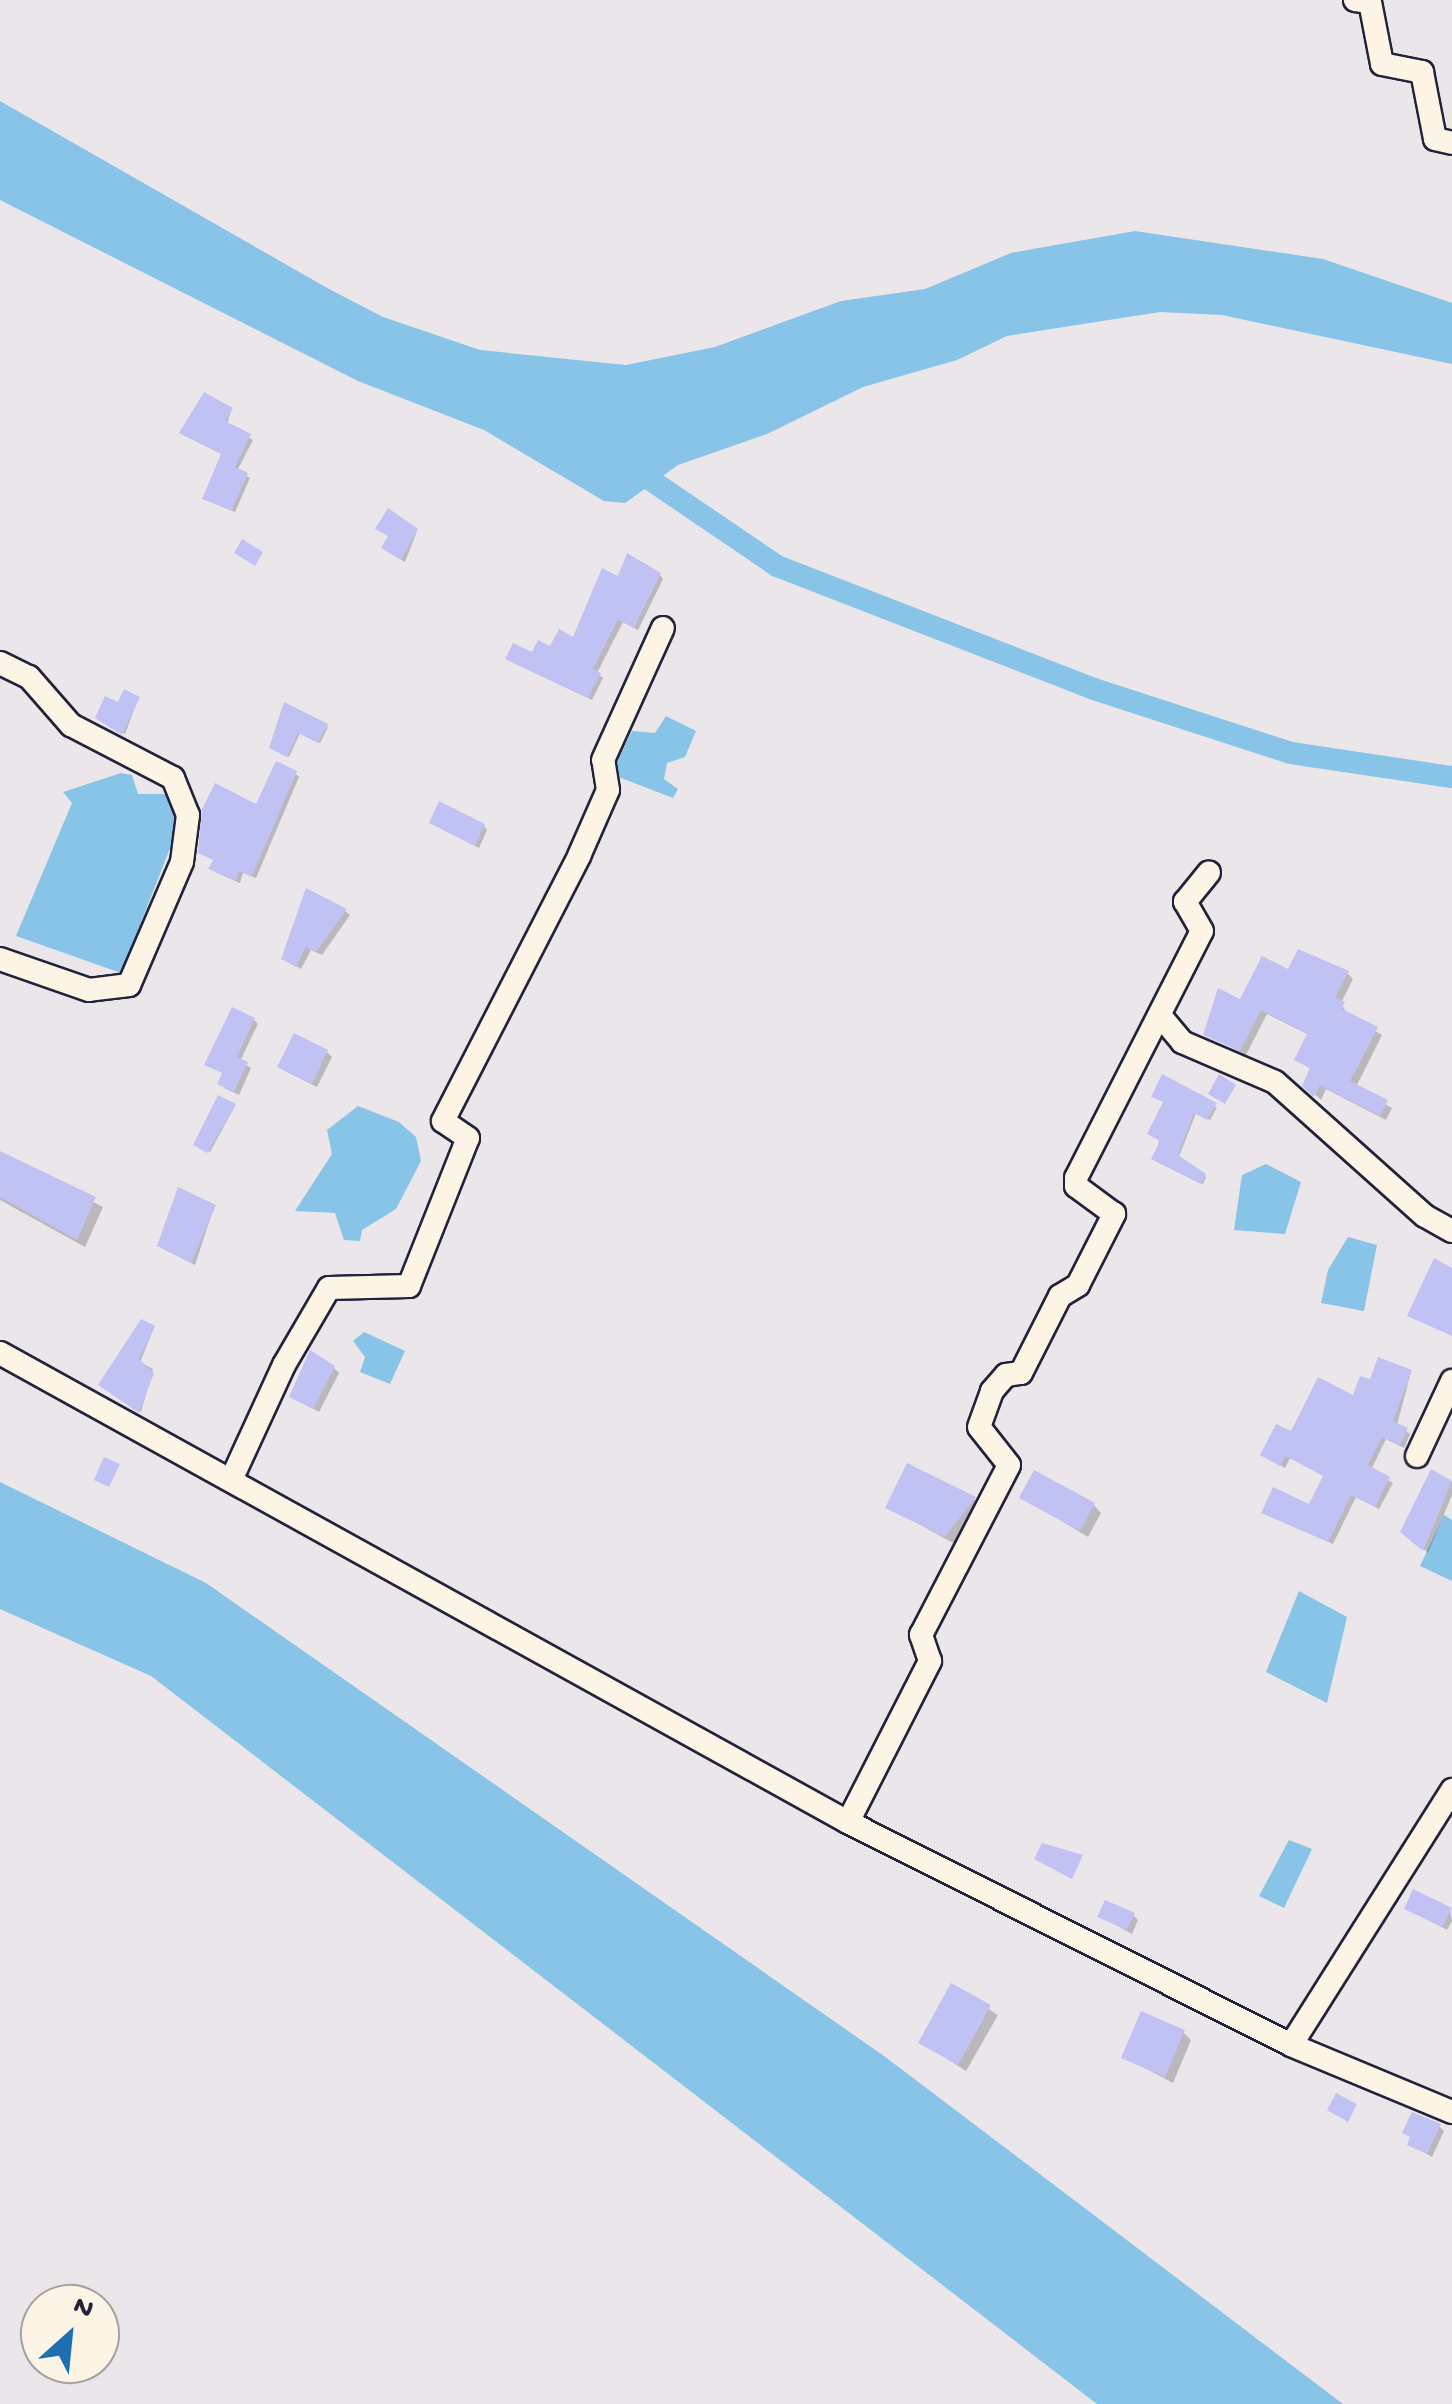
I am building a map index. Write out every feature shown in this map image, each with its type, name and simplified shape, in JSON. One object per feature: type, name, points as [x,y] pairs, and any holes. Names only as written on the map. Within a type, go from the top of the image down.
[{"type":"street","points":[[1355,0],[1370,2],[1382,64],[1422,72],[1435,139],[1452,142]]},
{"type":"street","points":[[232,1478],[284,1366],[329,1288],[409,1286],[468,1138],[444,1121],[580,856],[608,790],[603,760],[663,628]]},
{"type":"street","points":[[0,663],[29,677],[71,725],[173,778],[188,815],[182,862],[129,985],[89,990],[0,959]]},
{"type":"street","points":[[848,1822],[930,1661],[921,1635],[1009,1464],[979,1427],[992,1392],[1006,1376],[1021,1373],[1060,1296],[1078,1285],[1114,1214],[1076,1186],[1076,1178],[1116,1090],[1162,1018],[1202,931],[1185,902],[1209,872]]},
{"type":"street","points":[[1162,1018],[1182,1042],[1276,1082],[1425,1216],[1452,1231]]},
{"type":"street","points":[[0,1353],[848,1822],[1291,2045],[1452,2112]]},
{"type":"street","points":[[1417,1456],[1452,1381]]},
{"type":"street","points":[[1291,2045],[1452,1790]]},
{"type":"water","points":[[0,101],[329,289],[383,317],[480,350],[626,365],[715,347],[841,301],[925,289],[1011,253],[1135,231],[1323,259],[1452,303],[1452,364],[1222,315],[1160,312],[1007,336],[957,360],[863,387],[767,434],[678,465],[625,503],[604,501],[484,430],[358,381],[0,200]]},
{"type":"water","points":[[666,716],[696,731],[685,757],[667,763],[664,779],[678,789],[673,798],[611,774],[632,731],[655,733]]},
{"type":"water","points":[[121,773],[132,775],[138,794],[168,794],[178,828],[121,973],[16,936],[72,803],[63,792]]},
{"type":"water","points":[[358,1106],[399,1122],[416,1137],[421,1161],[396,1209],[362,1230],[360,1241],[344,1240],[335,1213],[295,1211],[332,1154],[327,1130]]},
{"type":"water","points":[[1266,1164],[1301,1182],[1285,1234],[1234,1230],[1242,1175]]},
{"type":"water","points":[[1348,1237],[1377,1245],[1364,1311],[1321,1303],[1328,1270]]},
{"type":"water","points":[[364,1332],[405,1351],[390,1384],[360,1372],[365,1357],[353,1341]]},
{"type":"water","points":[[0,1482],[206,1583],[884,2056],[1343,2404],[1097,2404],[151,1676],[0,1609]]},
{"type":"water","points":[[1444,1515],[1452,1520],[1452,1581],[1420,1566]]},
{"type":"water","points":[[1299,1591],[1347,1617],[1327,1703],[1266,1672]]},
{"type":"water","points":[[1289,1840],[1312,1849],[1284,1908],[1259,1896]]},
{"type":"building","points":[[204,392],[233,408],[225,421],[251,434],[235,467],[248,473],[232,510],[202,499],[221,454],[179,433]]},
{"type":"building","points":[[388,508],[418,529],[401,560],[381,548],[388,536],[375,529]]},
{"type":"building","points":[[242,539],[263,552],[255,566],[234,553]]},
{"type":"building","points":[[627,553],[661,573],[634,628],[618,620],[593,669],[601,673],[588,698],[505,659],[513,643],[532,652],[538,640],[550,646],[559,629],[573,637],[602,568],[618,576]]},
{"type":"building","points":[[124,689],[140,697],[122,735],[95,718],[105,696],[118,702]]},
{"type":"building","points":[[284,702],[328,724],[318,743],[298,733],[287,757],[269,748]]},
{"type":"building","points":[[276,761],[297,771],[252,876],[239,871],[236,880],[208,869],[213,860],[198,853],[202,809],[215,783],[256,804]]},
{"type":"building","points":[[439,801],[485,824],[475,846],[429,823]]},
{"type":"building","points":[[306,888],[347,909],[316,952],[306,947],[296,967],[281,959]]},
{"type":"building","points":[[1298,949],[1349,971],[1335,997],[1345,1002],[1342,1009],[1378,1027],[1350,1081],[1388,1100],[1380,1116],[1320,1085],[1314,1097],[1302,1086],[1310,1068],[1294,1060],[1307,1034],[1261,1010],[1240,1051],[1203,1035],[1218,988],[1240,999],[1262,956],[1288,969]]},
{"type":"building","points":[[232,1007],[255,1018],[237,1057],[248,1062],[234,1092],[217,1084],[222,1073],[204,1065]]},
{"type":"building","points":[[294,1033],[328,1050],[312,1084],[277,1067]]},
{"type":"building","points":[[1162,1074],[1217,1103],[1207,1120],[1194,1113],[1178,1155],[1206,1174],[1201,1184],[1151,1159],[1160,1141],[1147,1134],[1163,1102],[1151,1097]]},
{"type":"building","points":[[1219,1074],[1236,1085],[1225,1104],[1208,1094]]},
{"type":"building","points":[[218,1095],[236,1104],[207,1153],[193,1145]]},
{"type":"building","points":[[0,1151],[96,1197],[77,1240],[0,1197]]},
{"type":"building","points":[[178,1187],[216,1205],[191,1263],[157,1246]]},
{"type":"building","points":[[1434,1258],[1452,1268],[1452,1336],[1407,1316]]},
{"type":"building","points":[[141,1319],[155,1326],[139,1359],[154,1373],[139,1413],[98,1385]]},
{"type":"building","points":[[310,1350],[335,1366],[313,1409],[289,1397]]},
{"type":"building","points":[[1378,1357],[1412,1370],[1393,1421],[1408,1428],[1400,1445],[1382,1437],[1368,1465],[1390,1477],[1375,1507],[1351,1495],[1328,1542],[1261,1513],[1273,1487],[1309,1504],[1323,1476],[1286,1456],[1280,1466],[1260,1455],[1276,1424],[1291,1431],[1318,1377],[1353,1395],[1360,1376],[1370,1379]]},
{"type":"building","points":[[104,1457],[120,1464],[109,1487],[94,1480]]},
{"type":"building","points":[[907,1463],[976,1497],[945,1537],[885,1508]]},
{"type":"building","points":[[1431,1469],[1452,1481],[1423,1551],[1400,1532]]},
{"type":"building","points":[[1034,1470],[1095,1503],[1080,1531],[1019,1498]]},
{"type":"building","points":[[1042,1843],[1083,1855],[1072,1879],[1034,1859]]},
{"type":"building","points":[[1413,1889],[1452,1908],[1442,1927],[1404,1909]]},
{"type":"building","points":[[1105,1900],[1135,1913],[1127,1930],[1097,1917]]},
{"type":"building","points":[[951,1983],[991,2005],[958,2065],[918,2043]]},
{"type":"building","points":[[1141,2011],[1185,2030],[1165,2077],[1121,2058]]},
{"type":"building","points":[[1336,2093],[1357,2104],[1348,2122],[1327,2110]]},
{"type":"building","points":[[1412,2112],[1441,2124],[1427,2154],[1407,2145],[1410,2137],[1402,2133]]},
{"type":"waterway","points":[[630,466],[777,566],[1094,689],[1291,753],[1452,777]]}]
